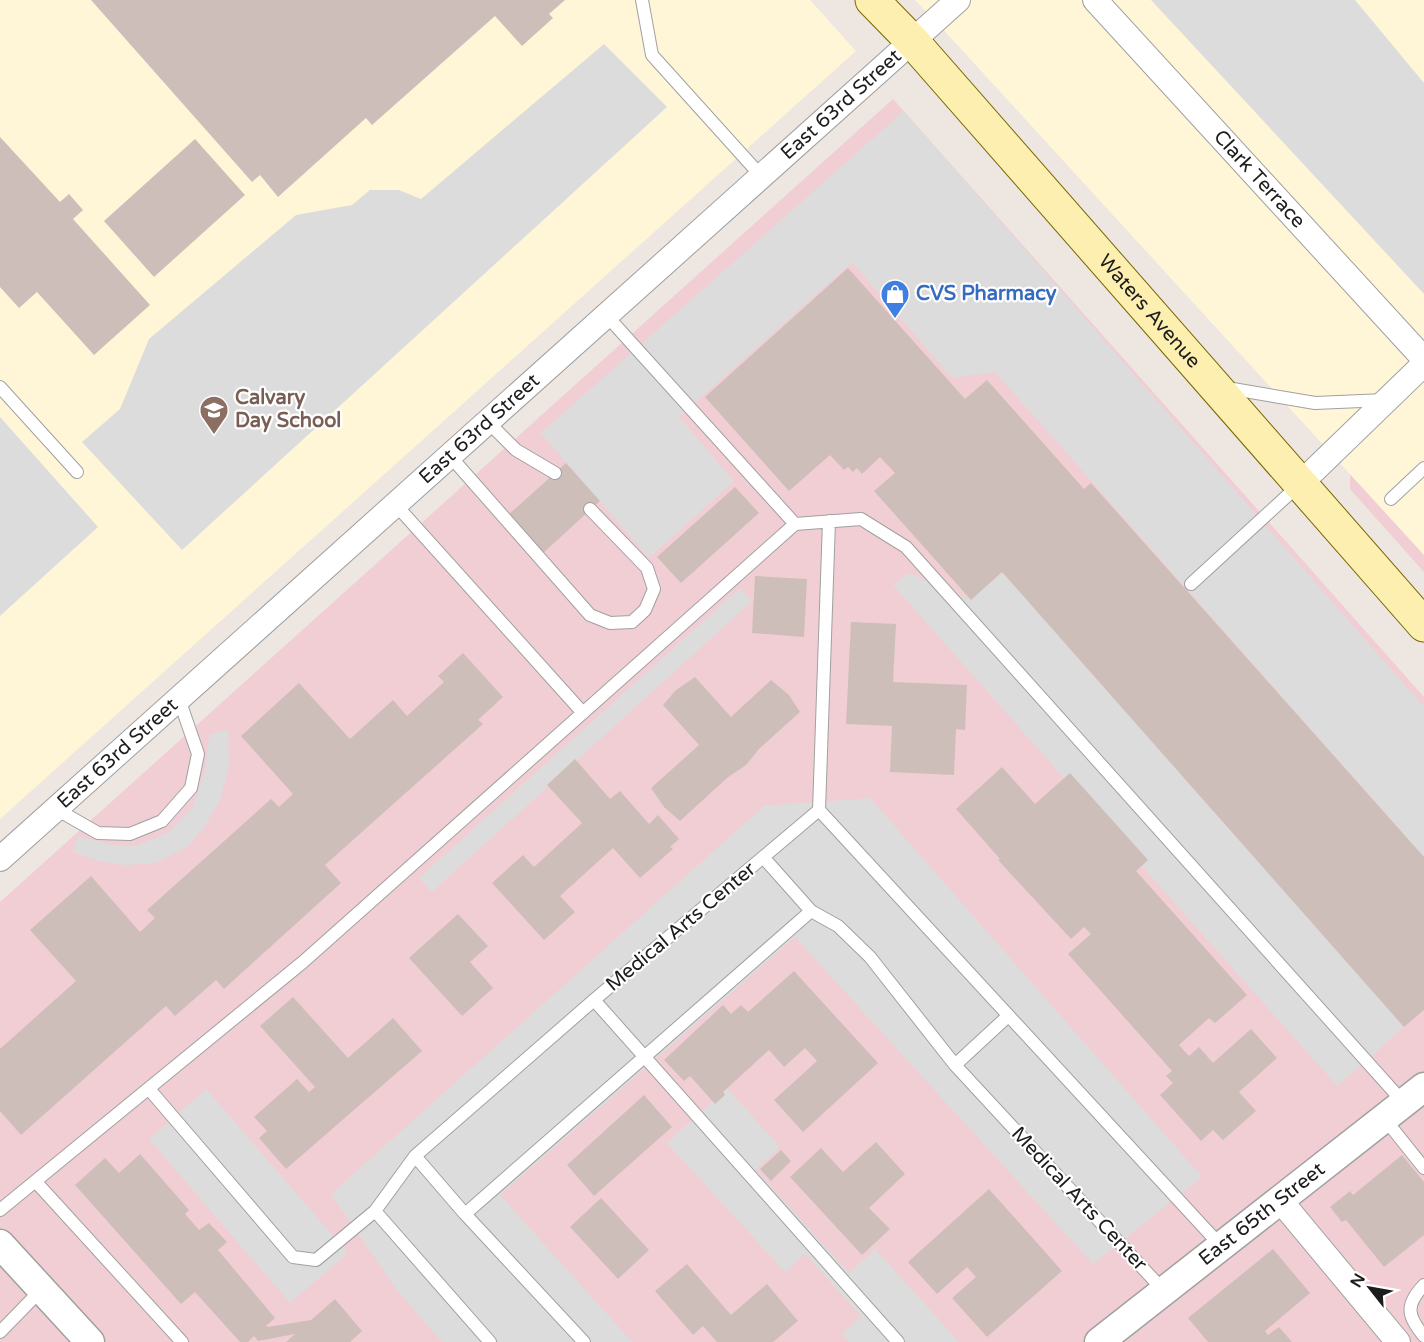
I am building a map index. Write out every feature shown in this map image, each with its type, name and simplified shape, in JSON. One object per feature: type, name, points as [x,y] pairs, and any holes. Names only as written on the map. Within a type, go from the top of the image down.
[{"type":"main road","name":"Waters Avenue","points":[[872,0],[913,42],[1424,625]]},
{"type":"street","name":"East 63rd Street","points":[[0,859],[958,0]]},
{"type":"street","name":"Clark Terrace","points":[[1095,0],[1424,359]]},
{"type":"street","points":[[1300,484],[1424,364]]},
{"type":"street","name":"East 65th Street","points":[[1099,1342],[1404,1103]]},
{"type":"street","points":[[1279,1200],[1398,1342]]},
{"type":"street","points":[[0,1244],[90,1342]]},
{"type":"lane","points":[[642,0],[652,55],[762,177]]},
{"type":"lane","points":[[607,316],[795,524]]},
{"type":"lane","points":[[1214,385],[1314,403],[1388,400]]},
{"type":"lane","points":[[0,387],[77,471]]},
{"type":"lane","points":[[488,422],[516,450],[555,473]]},
{"type":"lane","points":[[450,456],[590,615],[610,623],[632,622],[645,610],[654,589],[647,568],[590,508]]},
{"type":"lane","points":[[1390,499],[1424,468]]},
{"type":"lane","points":[[1191,584],[1300,484]]},
{"type":"lane","points":[[396,505],[583,713]]},
{"type":"lane","points":[[0,1210],[303,962],[795,524],[861,519],[906,548],[1404,1103],[1424,1168]]},
{"type":"lane","points":[[829,521],[819,810],[1221,1246]]},
{"type":"lane","points":[[56,809],[98,832],[130,834],[162,821],[191,788],[198,754],[179,699]]},
{"type":"lane","points":[[764,857],[819,810]]},
{"type":"lane","name":"Medical Arts Center","points":[[149,1089],[293,1257],[316,1260],[375,1211],[415,1156],[594,1000],[764,857],[811,911],[838,926],[870,957],[955,1065],[1165,1291]]},
{"type":"lane","points":[[465,1214],[811,911]]},
{"type":"lane","points":[[594,1000],[898,1342]]},
{"type":"lane","points":[[955,1065],[1008,1016]]},
{"type":"lane","points":[[415,1156],[465,1214],[584,1342]]},
{"type":"lane","points":[[36,1182],[182,1342]]},
{"type":"lane","points":[[375,1211],[489,1342]]},
{"type":"lane","points":[[1424,1286],[1413,1296],[1410,1311],[1411,1322],[1424,1336]]},
{"type":"lane","points":[[0,1332],[42,1289]]},
{"type":"shaded area","name":"Calvary Day School","points":[[0,0],[810,0],[856,51],[0,819]]},
{"type":"shaded area","points":[[915,0],[1424,0],[1424,555],[951,38]]},
{"type":"shaded area","points":[[1151,0],[1355,0],[1424,83],[1424,294]]},
{"type":"shaded area","points":[[604,44],[667,107],[182,550],[82,442],[120,409],[149,339],[296,215],[352,205],[370,190],[399,190],[421,199]]},
{"type":"shaded area","points":[[893,99],[1424,697],[1424,1342],[0,1342],[0,902]]},
{"type":"shaded area","points":[[904,111],[1424,707],[1424,857],[995,372],[952,378],[852,262],[679,417],[734,481],[649,558],[541,433]]},
{"type":"shaded area","points":[[1424,395],[1424,572],[1350,489],[1350,465]]},
{"type":"shaded area","points":[[0,417],[98,527],[0,616]]},
{"type":"shaded area","points":[[1002,572],[1404,1027],[1337,1086],[893,585],[909,573],[971,600]]},
{"type":"shaded area","points":[[740,588],[752,601],[432,892],[419,878]]},
{"type":"shaded area","points":[[228,729],[229,766],[220,800],[204,827],[187,847],[155,863],[125,865],[99,861],[73,852],[78,836],[112,845],[137,846],[169,832],[193,807],[205,771],[209,735]]},
{"type":"shaded area","points":[[870,798],[1202,1177],[1093,1264],[795,937],[500,1195],[632,1342],[442,1342],[396,1289],[331,1194],[764,806]]},
{"type":"shaded area","points":[[727,1088],[780,1147],[756,1170],[849,1273],[875,1249],[959,1342],[849,1342],[842,1334],[861,1316],[805,1254],[785,1272],[667,1143]]},
{"type":"shaded area","points":[[206,1089],[348,1253],[290,1303],[149,1139]]},
{"type":"building","points":[[91,0],[565,0],[549,14],[553,18],[522,46],[495,16],[372,125],[366,118],[278,197],[260,175],[252,182]]},
{"type":"building","points":[[0,137],[60,202],[69,194],[83,210],[73,219],[150,305],[94,355],[37,292],[19,308],[0,287]]},
{"type":"building","points":[[195,139],[245,195],[154,277],[104,221]]},
{"type":"building","points":[[848,268],[965,399],[987,380],[1084,489],[1091,483],[1424,857],[1424,1010],[1404,1027],[1002,572],[971,600],[874,491],[895,473],[880,457],[862,474],[857,468],[853,472],[848,467],[844,470],[830,455],[789,491],[705,397]]},
{"type":"building","points":[[566,463],[600,501],[542,554],[507,516]]},
{"type":"building","points":[[735,487],[759,513],[681,583],[657,557]]},
{"type":"building","points":[[755,576],[807,579],[804,637],[752,633]]},
{"type":"building","points":[[851,622],[896,624],[893,682],[967,685],[965,730],[956,729],[954,775],[890,772],[892,726],[846,724]]},
{"type":"building","points":[[463,653],[503,697],[478,720],[483,724],[325,865],[341,883],[224,989],[216,980],[175,1016],[166,1006],[21,1135],[0,1111],[0,1049],[76,981],[30,930],[91,876],[140,932],[155,918],[147,910],[271,799],[279,807],[293,794],[241,736],[299,683],[350,739],[393,700],[407,716],[444,682],[438,676]]},
{"type":"building","points":[[695,677],[731,717],[771,680],[789,695],[800,712],[759,749],[746,765],[727,778],[680,821],[664,807],[651,788],[699,745],[663,705],[676,690]]},
{"type":"building","points":[[575,759],[610,799],[620,791],[649,824],[658,815],[679,839],[670,847],[673,849],[640,878],[613,848],[560,896],[575,912],[544,940],[492,883],[523,855],[534,867],[582,823],[547,785]]},
{"type":"building","points":[[1002,767],[1035,804],[1070,773],[1148,860],[1136,871],[1247,995],[1215,1023],[1209,1018],[1179,1045],[1189,1056],[1199,1047],[1213,1063],[1251,1029],[1277,1058],[1239,1092],[1256,1111],[1223,1140],[1213,1130],[1201,1141],[1160,1095],[1173,1083],[1166,1076],[1172,1071],[1068,954],[1091,934],[1084,927],[1071,939],[998,860],[1000,859],[956,809]]},
{"type":"building","points":[[458,914],[488,946],[470,962],[493,988],[462,1016],[409,958]]},
{"type":"building","points":[[794,971],[878,1063],[803,1132],[774,1100],[817,1061],[805,1048],[784,1067],[769,1050],[723,1092],[725,1095],[715,1104],[690,1076],[684,1081],[664,1060],[723,1005],[731,1014],[741,1005],[748,1012]]},
{"type":"building","points":[[293,997],[348,1058],[393,1018],[422,1051],[286,1169],[259,1138],[267,1131],[254,1117],[297,1079],[309,1092],[315,1087],[260,1026]]},
{"type":"building","points":[[644,1095],[672,1127],[594,1196],[567,1165]]},
{"type":"building","points":[[876,1142],[905,1174],[869,1208],[890,1229],[862,1255],[790,1177],[821,1148],[843,1172]]},
{"type":"building","points":[[781,1150],[791,1161],[771,1181],[760,1169]]},
{"type":"building","points":[[140,1154],[189,1210],[185,1214],[199,1230],[209,1223],[227,1242],[218,1250],[275,1318],[266,1326],[311,1320],[335,1299],[362,1331],[350,1342],[286,1342],[295,1334],[258,1341],[254,1336],[248,1342],[240,1342],[195,1292],[181,1304],[75,1185],[105,1158],[119,1173]]},
{"type":"building","points":[[1402,1155],[1424,1182],[1424,1235],[1384,1267],[1346,1220],[1342,1222],[1330,1207],[1350,1191],[1353,1195]]},
{"type":"building","points":[[989,1189],[1062,1271],[987,1337],[952,1298],[976,1277],[967,1267],[937,1294],[908,1262]]},
{"type":"building","points":[[601,1198],[649,1250],[618,1279],[570,1227]]},
{"type":"building","points":[[1273,1249],[1310,1293],[1265,1331],[1268,1335],[1279,1327],[1292,1342],[1208,1342],[1188,1318]]},
{"type":"building","points":[[687,1264],[731,1315],[767,1284],[798,1321],[773,1342],[717,1342],[703,1326],[693,1335],[655,1291]]},
{"type":"place","name":"CVS Pharmacy","points":[[895,320]]},
{"type":"place","name":"Calvary Day School","points":[[214,436]]}]
